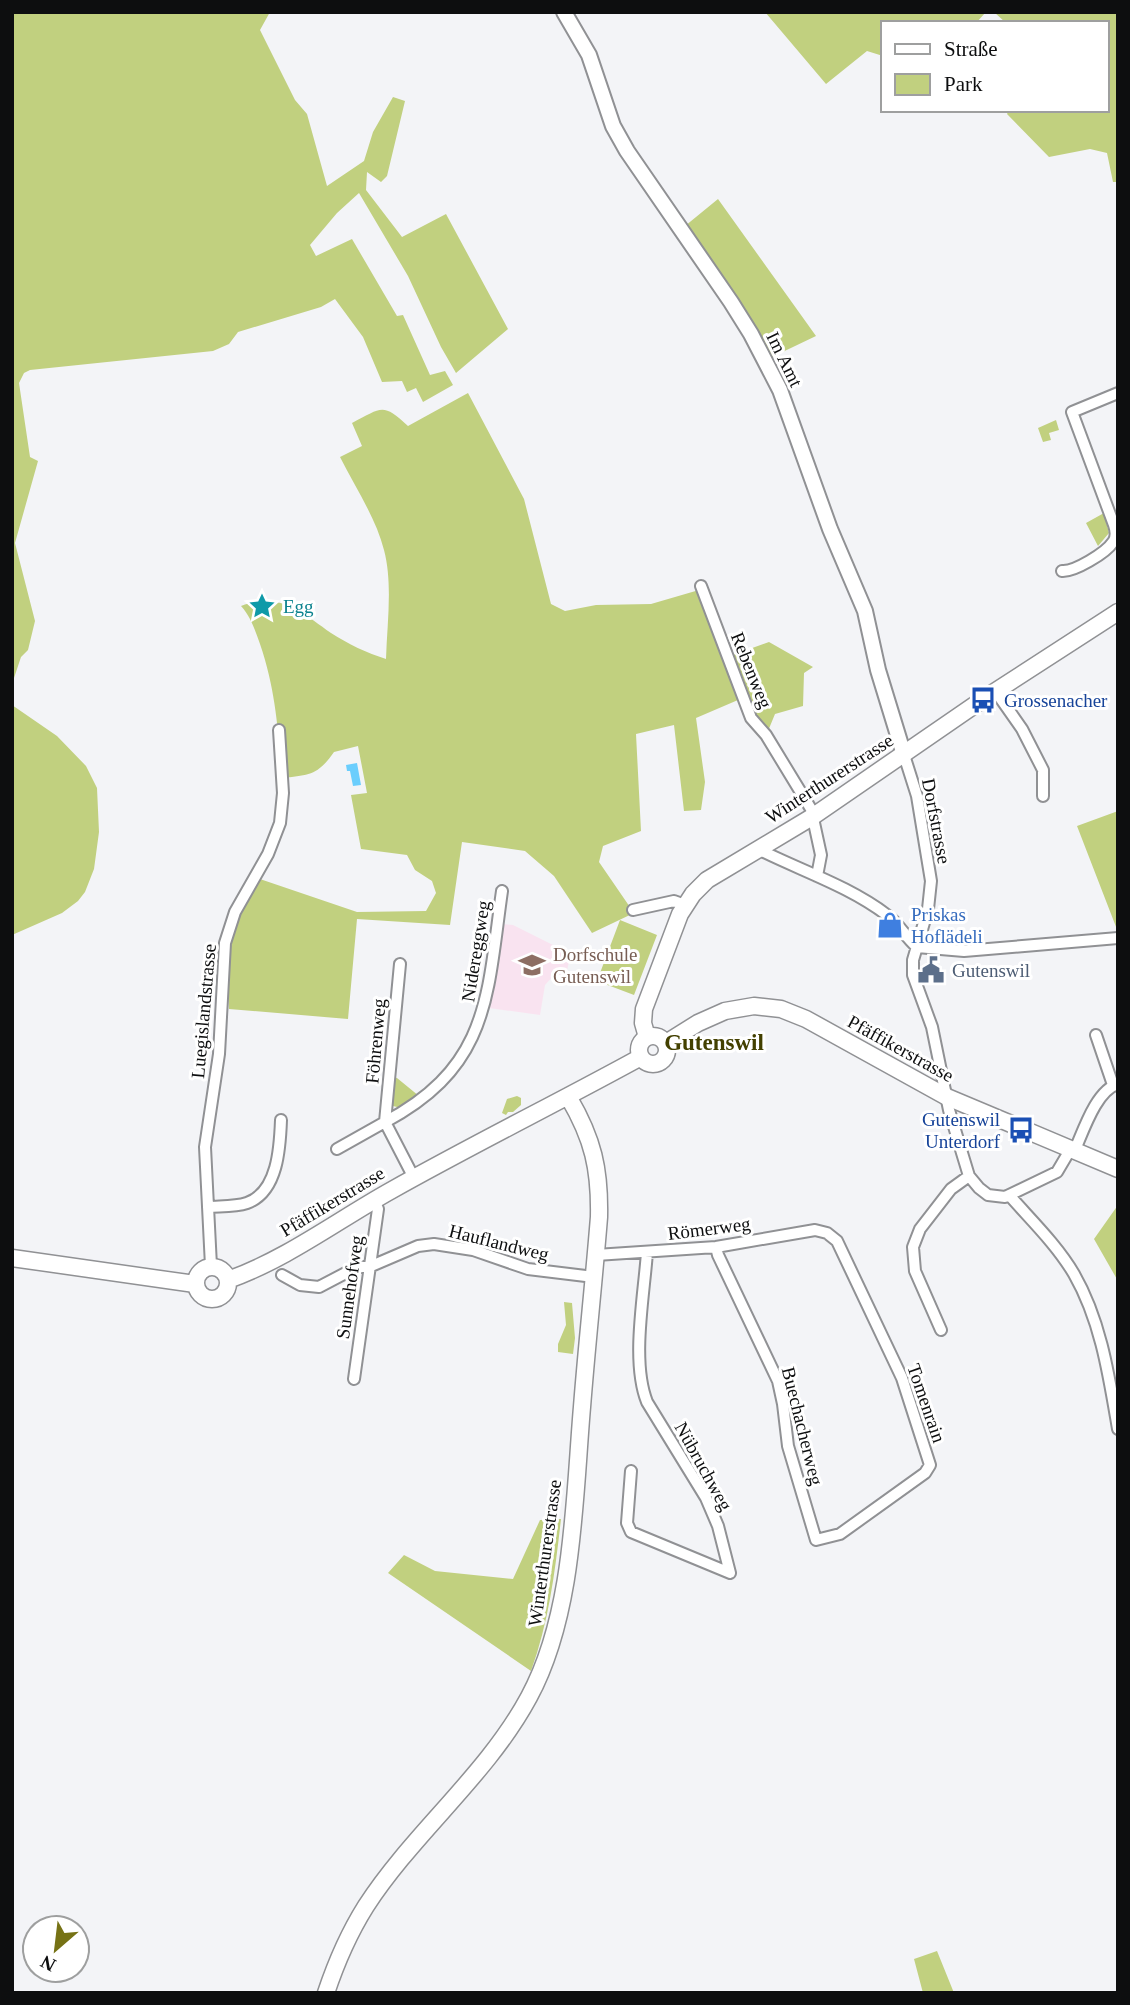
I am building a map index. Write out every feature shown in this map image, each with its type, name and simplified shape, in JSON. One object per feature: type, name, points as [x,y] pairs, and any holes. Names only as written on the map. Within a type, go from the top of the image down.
[{"type":"main road","name":"Winterthurerstrasse","points":[[647,1037],[643,1023],[644,1009],[674,928],[685,905],[707,880],[765,852],[996,692],[1118,612]]},
{"type":"main road","name":"Pfäffikerstrasse","points":[[666,1043],[698,1023],[725,1011],[754,1006],[781,1009],[806,1019],[947,1097],[1118,1170]]},
{"type":"main road","points":[[647,1037],[659,1037],[666,1043],[667,1054],[660,1062],[650,1063],[641,1057],[640,1046],[647,1037]]},
{"type":"main road","name":"Pfäffikerstrasse","points":[[12,1258],[195,1283],[201,1295],[215,1299],[226,1292],[228,1280],[281,1256],[374,1200],[569,1098],[641,1057]]},
{"type":"main road","name":"Winterthurerstrasse","points":[[326,1993],[344,1947],[367,1905],[394,1868],[498,1745],[524,1706],[545,1662],[555,1630],[565,1580],[599,1217],[598,1171],[591,1141],[569,1098]]},
{"type":"main road","points":[[195,1283],[200,1271],[211,1266],[219,1268],[228,1280]]},
{"type":"street","name":"Im Amt","points":[[564,12],[589,55],[613,127],[731,302],[776,381],[830,529],[865,611],[878,670],[904,755]]},
{"type":"street","points":[[1062,570],[1070,572],[1095,557],[1112,544],[1116,536],[1072,412],[1118,393]]},
{"type":"street","name":"Rebenweg","points":[[701,586],[751,718],[778,755],[792,782],[811,809],[821,855],[817,876]]},
{"type":"street","points":[[996,692],[1023,729],[1042,770],[1043,796]]},
{"type":"street","name":"Luegislandstrasse","points":[[211,1266],[205,1147],[219,1054],[225,943],[235,912],[268,853],[280,823],[283,793],[279,730]]},
{"type":"street","name":"Dorfstrasse","points":[[904,755],[913,779],[930,867],[928,909],[917,947],[913,975],[932,1027],[947,1097],[970,1176]]},
{"type":"street","points":[[765,852],[817,876],[888,915],[905,937],[917,947],[964,951],[1118,938]]},
{"type":"street","name":"Nidereggweg","points":[[337,1149],[416,1104],[451,1072],[472,1039],[486,1003],[502,891]]},
{"type":"street","points":[[633,911],[674,901],[685,905]]},
{"type":"street","name":"Föhrenweg","points":[[385,1122],[400,964]]},
{"type":"street","points":[[941,1330],[915,1270],[913,1247],[920,1229],[951,1189],[970,1176],[988,1195],[999,1197],[1009,1195],[1057,1172],[1072,1151],[1098,1100],[1115,1084],[1096,1035]]},
{"type":"street","points":[[208,1207],[247,1203],[266,1189],[278,1155],[281,1120]]},
{"type":"street","points":[[385,1122],[414,1178]]},
{"type":"street","points":[[1009,1195],[1063,1259],[1087,1301],[1103,1350],[1118,1429]]},
{"type":"street","name":"Sunnehofweg","points":[[354,1380],[377,1209],[374,1200]]},
{"type":"street","name":"Römerweg","points":[[596,1255],[716,1247],[815,1230],[825,1232]]},
{"type":"street","name":"Tomenrain","points":[[816,1540],[840,1534],[925,1473],[930,1465],[902,1378],[837,1241],[825,1232]]},
{"type":"street","name":"Hauflandweg","points":[[282,1275],[300,1285],[319,1287],[357,1268],[369,1267],[418,1246],[440,1244],[473,1250],[528,1269],[594,1277]]},
{"type":"street","name":"Buechacherweg","points":[[716,1247],[778,1381],[788,1446],[816,1540]]},
{"type":"street","name":"Nübruchweg","points":[[631,1471],[627,1523],[631,1532],[730,1573],[710,1505],[647,1402],[643,1390],[639,1365],[647,1252]]},
{"type":"shaded area","name":"Dorfschule Gutenswil","points":[[502,924],[513,925],[571,954],[565,978],[554,975],[545,985],[540,1015],[489,1008]]},
{"type":"green space","points":[[12,12],[270,12],[260,30],[295,100],[307,114],[327,186],[364,161],[373,132],[393,97],[405,101],[387,176],[381,182],[367,172],[366,190],[402,237],[446,214],[508,329],[456,373],[408,276],[359,193],[337,213],[310,245],[316,256],[352,239],[397,316],[403,315],[430,375],[445,371],[453,385],[423,402],[416,388],[407,392],[402,381],[382,382],[363,337],[335,299],[321,307],[238,332],[229,344],[213,351],[30,370],[24,373],[19,383],[30,457],[38,461],[15,543],[35,621],[28,650],[21,657],[12,684]]},
{"type":"green space","points":[[765,12],[986,12],[978,21],[881,21],[881,55],[867,51],[826,84]]},
{"type":"green space","points":[[994,12],[1118,12],[1118,182],[1113,182],[1107,153],[1090,149],[1049,157],[1007,114],[1109,112],[1109,21],[1004,21]]},
{"type":"green space","points":[[718,199],[816,336],[770,358],[685,226]]},
{"type":"green space","points":[[468,393],[524,499],[551,604],[565,611],[596,605],[651,604],[699,590],[730,656],[769,642],[813,667],[804,673],[803,706],[775,714],[768,731],[738,700],[696,718],[705,782],[701,810],[684,811],[674,725],[636,734],[641,831],[603,846],[599,862],[634,913],[592,933],[554,876],[525,851],[462,842],[450,925],[357,919],[348,1019],[229,1009],[232,941],[254,877],[357,912],[426,911],[436,893],[432,881],[415,870],[407,855],[361,849],[351,795],[367,793],[358,746],[334,752],[318,770],[282,778],[270,678],[254,629],[241,606],[268,601],[289,606],[344,641],[386,659],[389,590],[387,563],[371,514],[340,457],[362,446],[352,423],[376,411],[392,413],[408,426]]},
{"type":"green space","points":[[1056,420],[1059,430],[1049,433],[1051,440],[1043,442],[1038,428]]},
{"type":"green space","points":[[1104,513],[1109,533],[1098,546],[1086,523]]},
{"type":"green space","points":[[12,705],[57,736],[86,766],[97,788],[99,832],[94,869],[85,892],[78,901],[62,913],[12,935]]},
{"type":"green space","points":[[1118,811],[1118,932],[1077,826]]},
{"type":"green space","points":[[620,920],[657,935],[634,995],[597,981]]},
{"type":"green space","points":[[393,1077],[419,1096],[401,1108],[393,1106]]},
{"type":"green space","points":[[517,1096],[521,1098],[521,1105],[506,1115],[502,1113],[507,1099]]},
{"type":"green space","points":[[1118,1205],[1118,1281],[1094,1239]]},
{"type":"green space","points":[[564,1302],[572,1303],[575,1338],[573,1354],[558,1352],[558,1344],[566,1325]]},
{"type":"green space","points":[[561,1519],[547,1615],[531,1671],[388,1573],[404,1555],[435,1571],[513,1579],[540,1520]]},
{"type":"green space","points":[[937,1951],[954,1993],[923,1993],[914,1959]]},
{"type":"water","points":[[357,763],[361,785],[353,786],[346,765]]},
{"type":"place","name":"Egg","points":[[262,606]]},
{"type":"place","name":"Grossenacher","points":[[983,700]]},
{"type":"place","name":"Priskas Hoflädeli","points":[[890,925]]},
{"type":"place","name":"Dorfschule Gutenswil","points":[[532,965]]},
{"type":"place","name":"Gutenswil","points":[[931,970]]},
{"type":"place","name":"Gutenswil Unterdorf","points":[[1021,1130]]},
{"type":"district","name":"Gutenswil","points":[[714,1042]]}]
